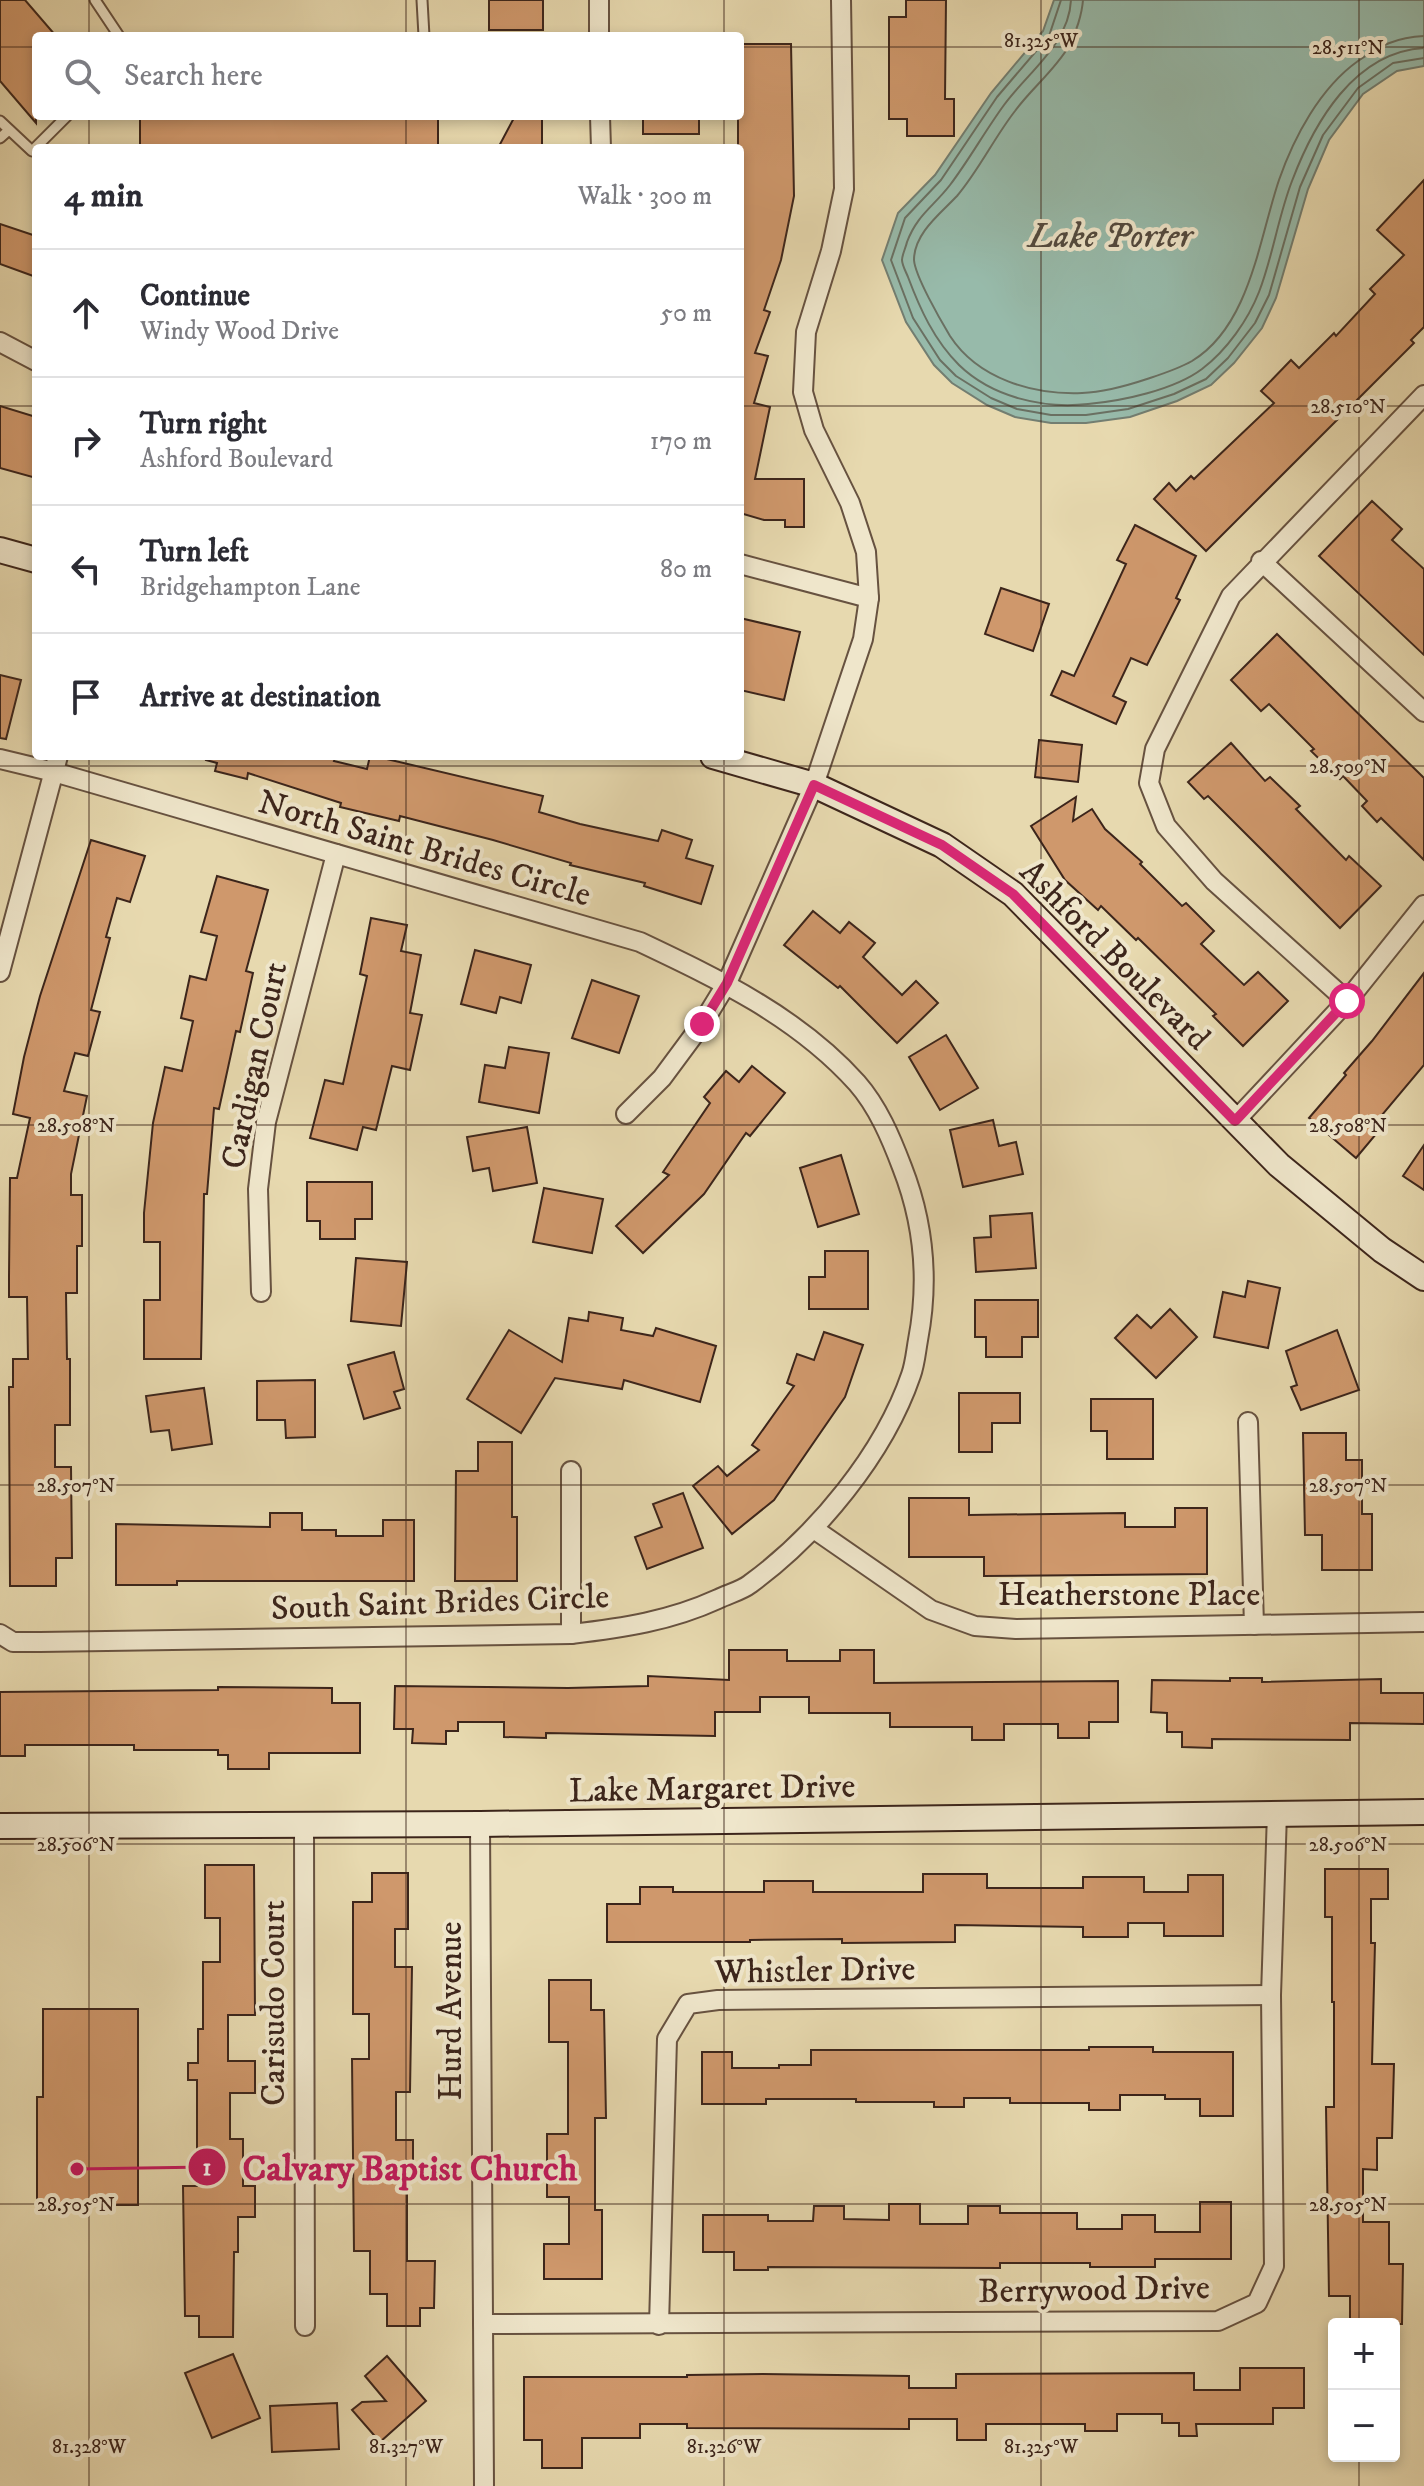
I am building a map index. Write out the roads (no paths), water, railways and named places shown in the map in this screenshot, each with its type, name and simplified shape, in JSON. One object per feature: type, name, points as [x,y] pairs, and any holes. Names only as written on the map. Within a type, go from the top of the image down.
[{"type":"street","points":[[599,0],[599,32]]},
{"type":"street","points":[[626,1114],[662,1078],[702,1024],[727,983],[814,785],[863,639],[869,598],[866,552],[850,503],[814,430],[803,392],[806,332],[831,251],[844,189],[841,0]]},
{"type":"street","points":[[600,120],[601,144]]},
{"type":"street","points":[[0,342],[32,359]]},
{"type":"street","points":[[1347,1001],[1214,881],[1166,826],[1149,783],[1155,749],[1231,596],[1261,561],[1424,395]]},
{"type":"street","points":[[0,550],[32,559]]},
{"type":"street","points":[[1261,561],[1424,712]]},
{"type":"street","points":[[744,565],[869,598]]},
{"type":"street","name":"North Saint Brides Circle","points":[[0,759],[56,764],[336,854],[640,942],[727,983],[803,1032],[858,1084],[888,1130],[912,1192],[923,1249],[923,1311],[912,1374],[891,1422],[858,1474],[814,1529]]},
{"type":"street","name":"Ashford Boulevard","points":[[727,760],[814,785],[942,845],[1013,894],[1279,1165],[1382,1250],[1424,1278]]},
{"type":"street","points":[[0,972],[56,764]]},
{"type":"street","name":"Cardigan Court","points":[[261,1292],[258,1189],[266,1122],[336,854]]},
{"type":"street","points":[[1235,1121],[1347,1001],[1424,905]]},
{"type":"street","points":[[1248,1422],[1254,1625]]},
{"type":"street","points":[[571,1471],[571,1634]]},
{"type":"street","name":"Heatherstone Place","points":[[814,1529],[931,1610],[975,1626],[1016,1629],[1424,1622]]},
{"type":"street","name":"South Saint Brides Circle","points":[[0,1634],[13,1642],[40,1642],[571,1634],[640,1626],[694,1610],[749,1585],[814,1529]]},
{"type":"street","name":"Lake Margaret Drive","points":[[0,1826],[480,1824],[1424,1812]]},
{"type":"street","name":"Berrywood Drive","points":[[483,2324],[1218,2321],[1257,2303],[1274,2266],[1271,1995],[1277,1813]]},
{"type":"street","name":"Carisudo Court","points":[[304,1824],[305,2326]]},
{"type":"street","name":"Hurd Avenue","points":[[480,1824],[484,2486]]},
{"type":"street","name":"Whistler Drive","points":[[659,2325],[667,2039],[688,2004],[718,2000],[1271,1995]]},
{"type":"lane","points":[[95,0],[116,32]]},
{"type":"lane","points":[[422,0],[424,32]]},
{"type":"lane","points":[[39,144],[63,120]]},
{"type":"lane","points":[[0,121],[32,151]]},
{"type":"lane","points":[[0,138],[9,130]]},
{"type":"water","name":"Lake Porter","points":[[1054,0],[1424,0],[1424,66],[1397,71],[1363,94],[1329,140],[1308,189],[1276,298],[1262,328],[1234,363],[1211,385],[1130,417],[1086,423],[1051,423],[1015,417],[987,405],[952,383],[934,365],[906,322],[882,260],[898,213],[935,175],[991,93],[1043,31]]},
{"type":"place","name":"Calvary Baptist Church","points":[[77,2169]]}]
